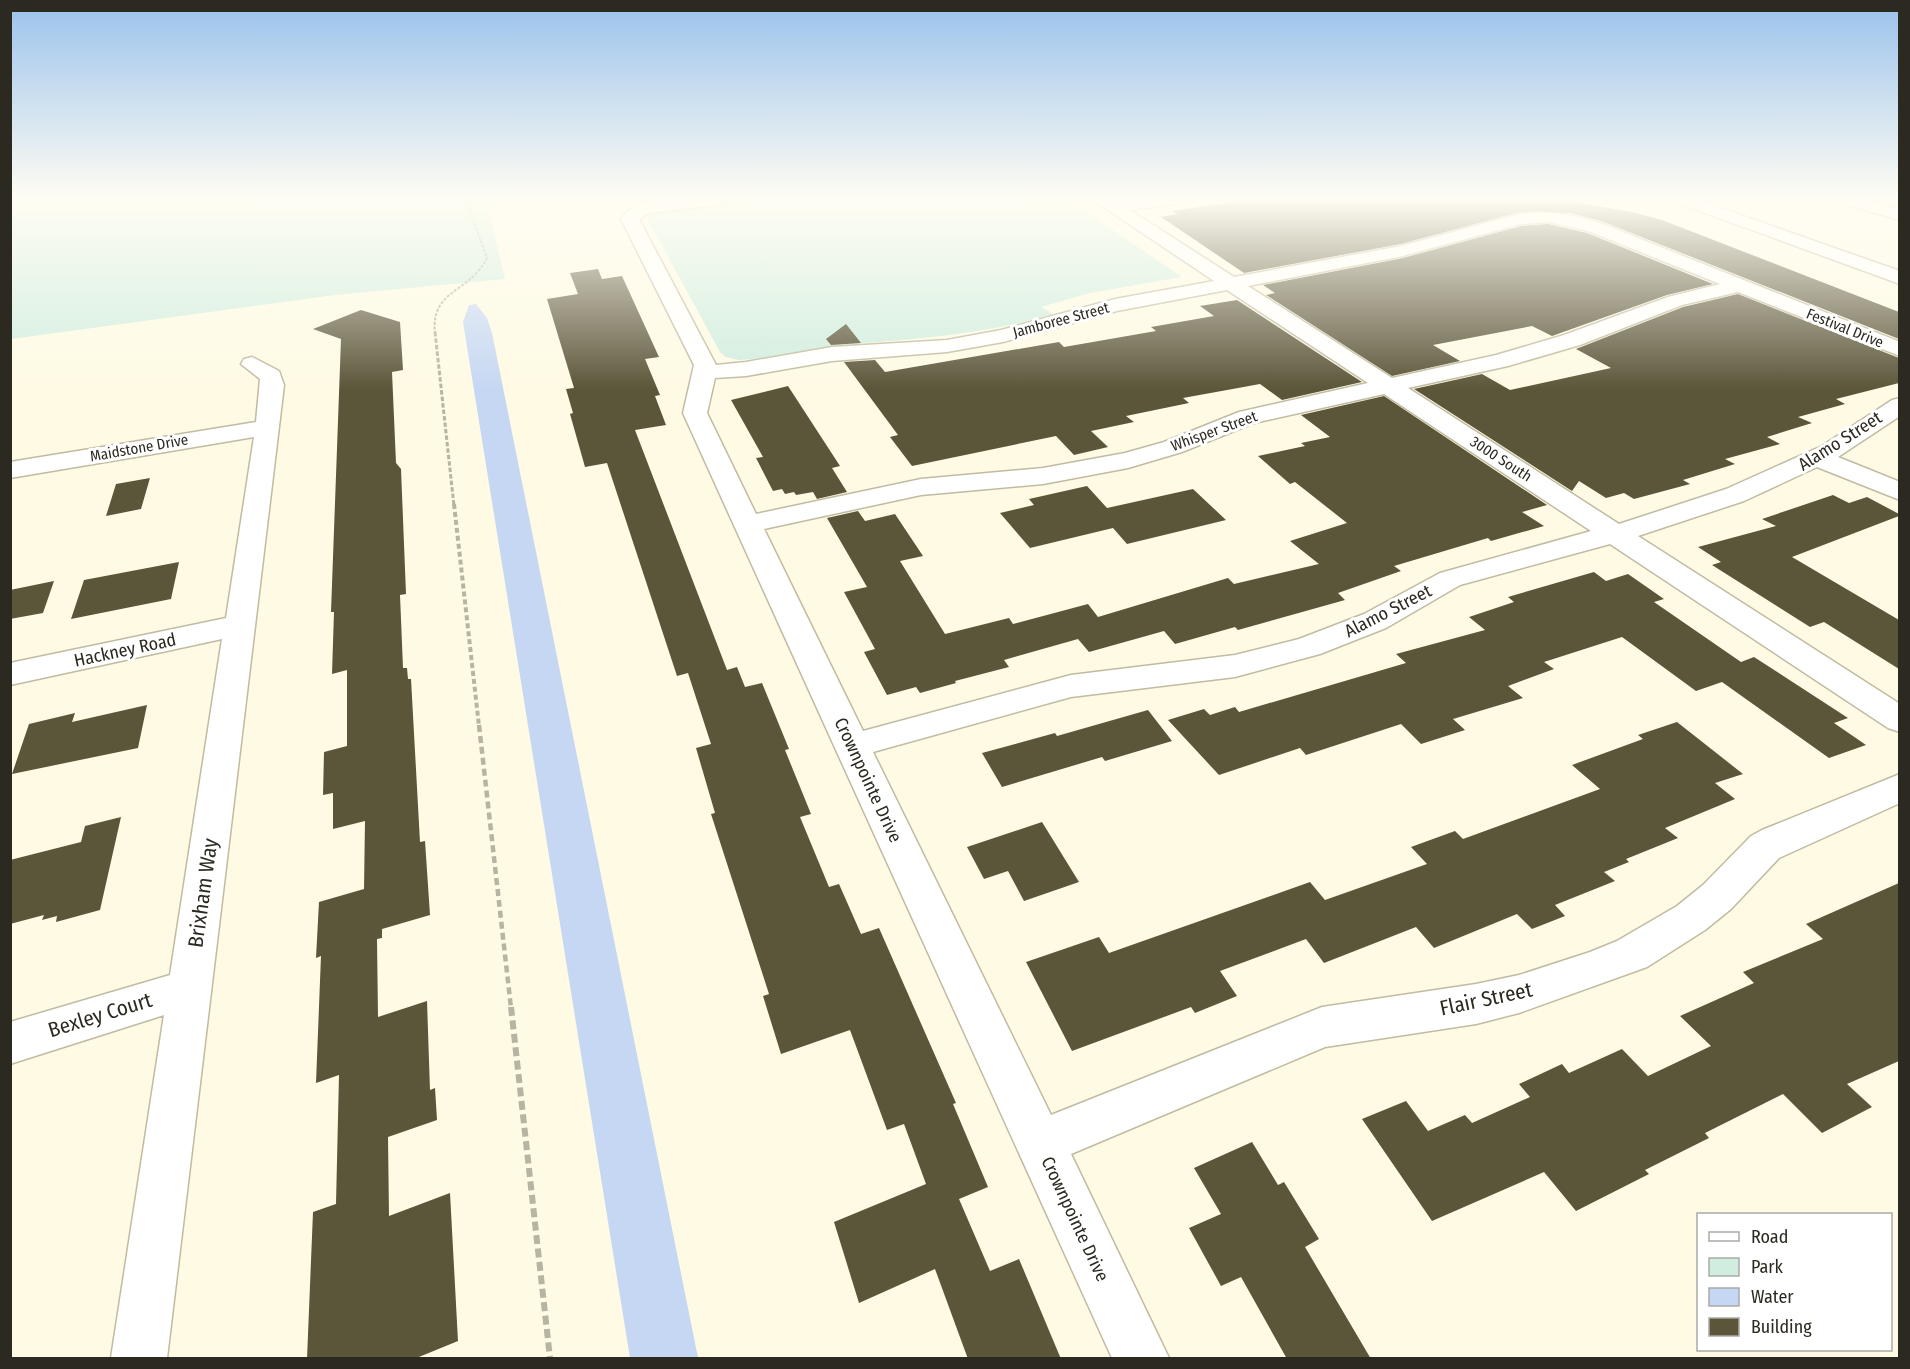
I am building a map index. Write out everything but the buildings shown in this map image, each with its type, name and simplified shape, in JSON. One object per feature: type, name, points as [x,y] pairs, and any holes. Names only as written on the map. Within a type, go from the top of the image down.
[{"type":"street","points":[[652,263],[701,357],[705,372]]},
{"type":"street","name":"3000 South","points":[[1200,263],[1899,720]]},
{"type":"street","name":"Jamboree Street","points":[[705,372],[746,369],[832,354],[963,343],[1026,332],[1104,308],[1344,263]]},
{"type":"street","name":"Festival Drive","points":[[1685,263],[1899,350]]},
{"type":"street","points":[[1858,263],[1899,278]]},
{"type":"street","name":"Whisper Street","points":[[748,524],[921,486],[1033,477],[1099,467],[1173,447],[1247,417],[1390,387],[1544,349],[1675,301],[1741,285]]},
{"type":"street","name":"Brixham Way","points":[[139,1359],[273,381],[271,376],[252,364]]},
{"type":"street","name":"Crownpointe Drive","points":[[705,372],[703,386],[695,405],[695,413],[1141,1359]]},
{"type":"street","name":"Alamo Street","points":[[852,746],[1071,686],[1235,666],[1309,647],[1375,621],[1450,579],[1615,534],[1735,495],[1818,458],[1899,405]]},
{"type":"street","name":"Maidstone Drive","points":[[10,470],[267,427]]},
{"type":"street","points":[[1818,458],[1899,492]]},
{"type":"street","name":"Hackney Road","points":[[10,674],[240,625]]},
{"type":"street","name":"Flair Street","points":[[1040,1143],[1322,1027],[1476,1004],[1520,994],[1598,968],[1642,948],[1691,918],[1717,897],[1765,847],[1899,787]]},
{"type":"street","name":"Bexley Court","points":[[10,1043],[190,988]]},
{"type":"path","points":[[484,263],[478,273],[436,306],[433,316],[550,1359]]},
{"type":"green space","points":[[10,263],[501,263],[505,279],[335,295],[11,339]]},
{"type":"green space","points":[[671,263],[1161,263],[1182,277],[1090,293],[1041,307],[1053,314],[1000,327],[947,335],[839,345],[739,360],[726,357],[720,352]]},
{"type":"water","points":[[476,304],[487,318],[492,333],[698,1358],[630,1358],[463,322],[469,305]]}]
